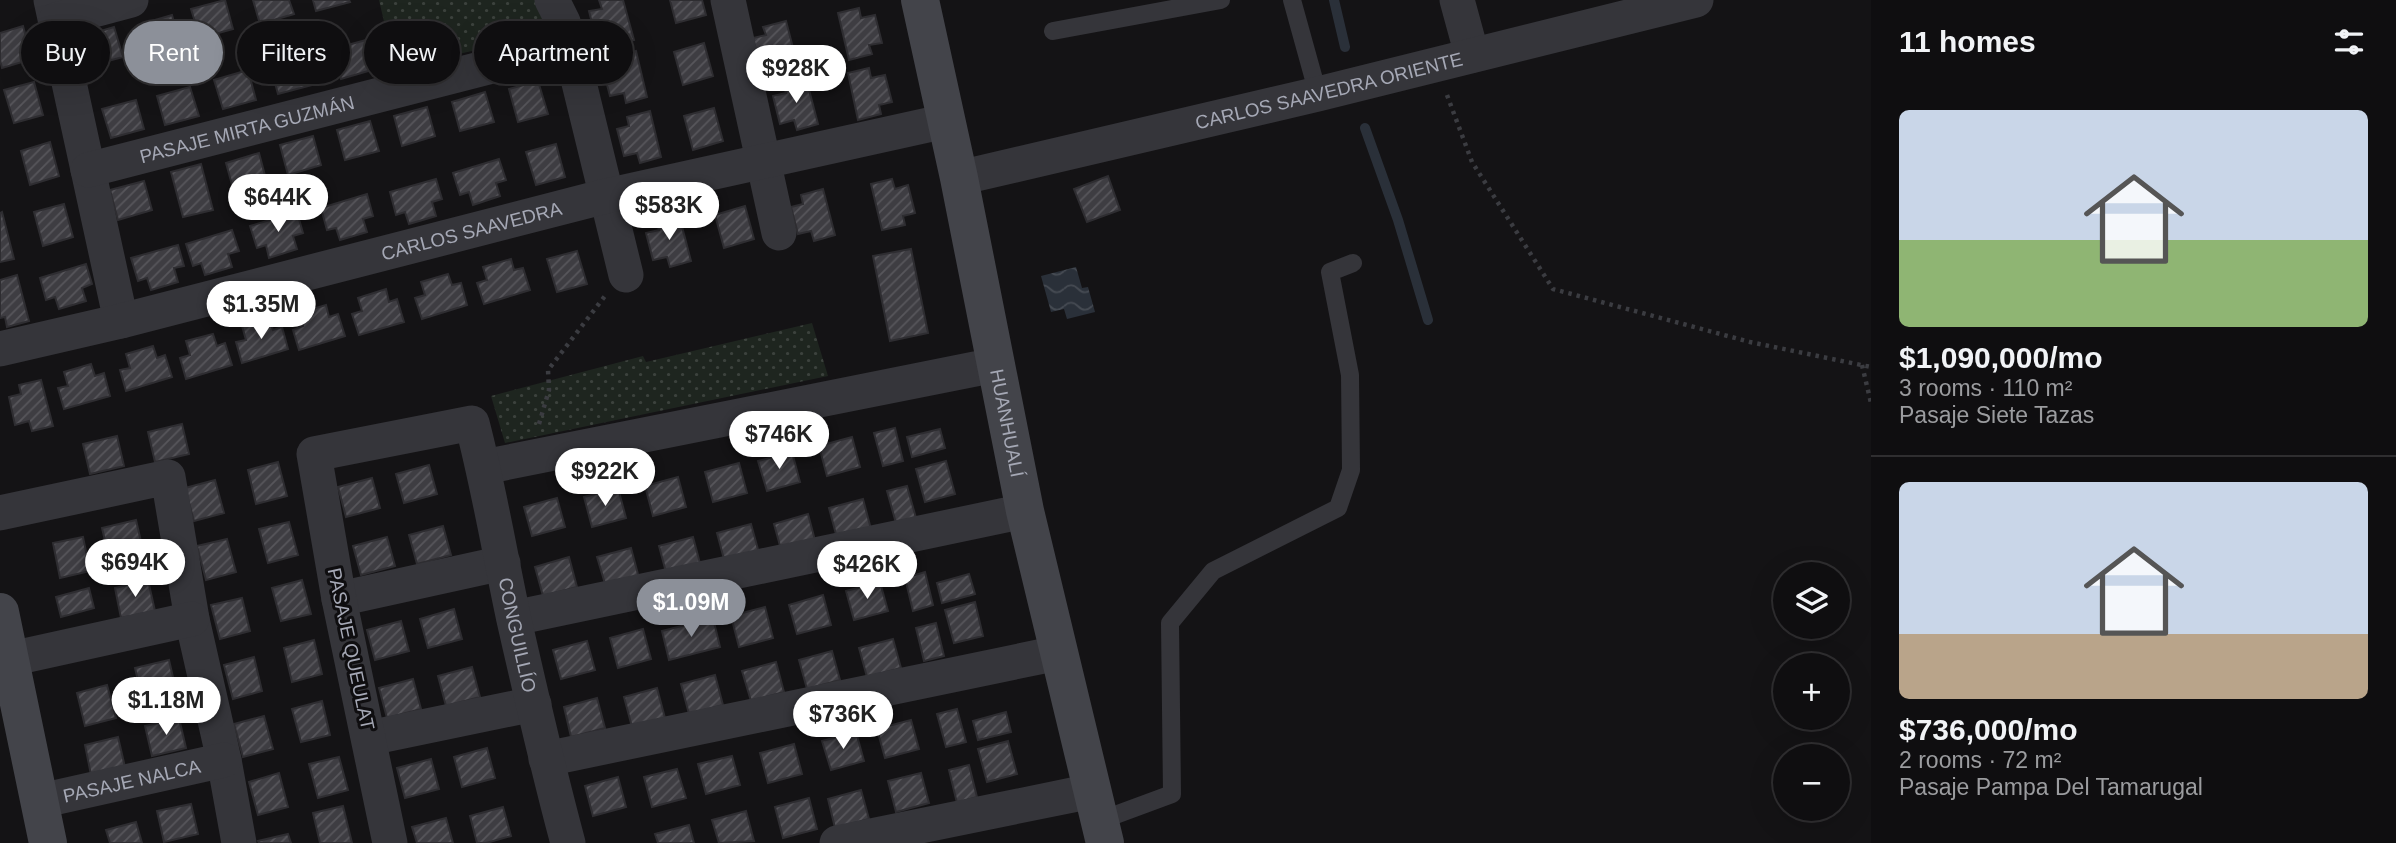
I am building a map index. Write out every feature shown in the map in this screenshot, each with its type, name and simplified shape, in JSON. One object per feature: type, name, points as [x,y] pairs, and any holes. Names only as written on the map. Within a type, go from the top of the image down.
[{"type":"street","points":[[121,321],[54,10],[131,0]]},
{"type":"street","points":[[552,0],[562,21]]},
{"type":"street","points":[[728,0],[779,233]]},
{"type":"street","name":"HUANHUALÍ","points":[[920,0],[1026,510],[1099,818]]},
{"type":"street","points":[[1457,0],[1472,55]]},
{"type":"street","name":"CARLOS SAAVEDRA ORIENTE","points":[[959,178],[1318,94],[1696,0]]},
{"type":"street","name":"PASAJE MIRTA GUZMÁN","points":[[88,170],[474,71]]},
{"type":"street","points":[[579,84],[626,275]]},
{"type":"street","name":"CARLOS SAAVEDRA","points":[[0,349],[121,321],[606,196],[946,121]]},
{"type":"street","points":[[484,467],[995,365]]},
{"type":"street","name":"CONGUILLÍO","points":[[314,454],[472,423],[484,467],[546,759],[568,843]]},
{"type":"street","name":"PASAJE QUEULAT","points":[[314,454],[339,598],[390,843]]},
{"type":"street","points":[[0,513],[168,477],[192,619],[224,760],[239,843]]},
{"type":"street","points":[[514,618],[1026,510]]},
{"type":"street","points":[[339,598],[503,563]]},
{"type":"street","points":[[0,612],[10,659],[10,705],[40,801],[48,843]]},
{"type":"street","points":[[10,659],[192,619]]},
{"type":"street","points":[[546,759],[1058,653]]},
{"type":"street","points":[[369,738],[534,704]]},
{"type":"street","name":"PASAJE NALCA","points":[[40,801],[224,760]]},
{"type":"street","points":[[837,843],[1099,818]]},
{"type":"lane","points":[[1054,30],[1221,0]]},
{"type":"lane","points":[[1292,0],[1318,94]]},
{"type":"lane","points":[[1099,818],[1172,794],[1170,623],[1213,571],[1338,508],[1352,470],[1350,375],[1330,272],[1353,263]]},
{"type":"path","points":[[1435,64],[1472,162],[1553,289],[1750,342],[1871,367]]},
{"type":"path","points":[[528,458],[549,390],[548,370],[611,288],[626,275]]},
{"type":"path","points":[[1862,365],[1871,403]]},
{"type":"shaded area","points":[[379,0],[536,0],[544,21],[474,21],[474,51],[460,54],[460,21],[384,21]]},
{"type":"shaded area","points":[[812,323],[828,376],[505,443],[491,396],[643,356],[646,362]]},
{"type":"water","points":[[1076,267],[1082,288],[1088,287],[1095,312],[1067,319],[1064,309],[1051,312],[1041,276]]},
{"type":"building","points":[[225,0],[233,29],[223,32],[223,21],[195,21],[191,9]]},
{"type":"building","points":[[253,0],[289,0],[294,14],[270,21],[259,21]]},
{"type":"building","points":[[313,0],[349,0],[350,2],[316,11]]},
{"type":"building","points":[[599,0],[623,0],[629,21],[592,21],[589,11],[602,9]]},
{"type":"building","points":[[670,0],[702,0],[706,15],[676,23]]},
{"type":"building","points":[[859,8],[861,18],[875,15],[882,43],[869,45],[872,54],[849,60],[838,13]]},
{"type":"building","points":[[172,15],[174,21],[152,21]]},
{"type":"building","points":[[786,21],[798,67],[777,72],[774,62],[760,66],[753,38],[766,35],[763,27]]},
{"type":"building","points":[[21,27],[21,62],[2,68],[0,33]]},
{"type":"building","points":[[114,27],[123,57],[110,60],[110,28]]},
{"type":"building","points":[[364,41],[364,72],[350,76],[350,44]]},
{"type":"building","points":[[704,43],[713,76],[683,85],[674,52]]},
{"type":"building","points":[[636,51],[647,97],[626,103],[624,93],[610,96],[607,84],[633,84],[633,52]]},
{"type":"building","points":[[869,68],[871,78],[885,75],[892,102],[879,105],[881,114],[858,120],[848,73]]},
{"type":"building","points":[[237,73],[237,84],[252,84],[256,100],[223,109],[215,84],[223,84],[223,77]]},
{"type":"building","points":[[806,78],[818,124],[797,130],[794,120],[780,124],[773,96],[786,93],[783,84]]},
{"type":"building","points":[[35,84],[43,115],[14,123],[4,90]]},
{"type":"building","points":[[275,84],[312,85],[278,94]]},
{"type":"building","points":[[539,84],[548,114],[518,122],[509,89]]},
{"type":"building","points":[[190,87],[199,116],[165,125],[157,96]]},
{"type":"building","points":[[485,92],[494,122],[460,131],[452,102]]},
{"type":"building","points":[[136,100],[144,129],[111,138],[102,109]]},
{"type":"building","points":[[427,107],[435,136],[402,146],[394,116]]},
{"type":"building","points":[[714,108],[723,141],[693,150],[684,116]]},
{"type":"building","points":[[650,111],[661,157],[640,163],[637,153],[624,156],[617,129],[629,126],[627,117]]},
{"type":"building","points":[[370,121],[379,151],[345,160],[337,130]]},
{"type":"building","points":[[313,136],[321,165],[288,175],[280,145]]},
{"type":"building","points":[[50,142],[59,176],[30,185],[21,151]]},
{"type":"building","points":[[556,144],[565,177],[536,185],[526,152]]},
{"type":"building","points":[[259,153],[267,183],[234,192],[226,163]]},
{"type":"building","points":[[499,159],[506,180],[496,183],[500,196],[473,205],[469,192],[460,195],[453,173]]},
{"type":"building","points":[[201,164],[213,210],[183,217],[171,172]]},
{"type":"building","points":[[1108,176],[1120,210],[1087,222],[1074,189]]},
{"type":"building","points":[[436,179],[442,199],[432,202],[436,216],[409,224],[405,212],[396,215],[390,192]]},
{"type":"building","points":[[892,179],[895,189],[908,185],[915,213],[903,216],[905,225],[882,230],[871,184]]},
{"type":"building","points":[[144,181],[152,210],[118,220],[110,190]]},
{"type":"building","points":[[823,189],[835,235],[814,241],[811,231],[798,234],[791,207],[803,204],[801,195]]},
{"type":"building","points":[[367,194],[373,216],[363,219],[367,232],[340,240],[336,228],[327,230],[321,208]]},
{"type":"building","points":[[64,204],[73,237],[43,246],[34,212]]},
{"type":"building","points":[[745,206],[754,239],[724,248],[715,215]]},
{"type":"building","points":[[2,212],[14,259],[0,262],[0,213]]},
{"type":"building","points":[[297,212],[303,233],[293,236],[297,249],[269,258],[266,245],[257,248],[250,226]]},
{"type":"building","points":[[679,215],[691,261],[670,267],[667,257],[653,260],[646,233],[659,230],[656,221]]},
{"type":"building","points":[[232,230],[239,251],[228,254],[232,267],[205,275],[201,263],[193,266],[186,244]]},
{"type":"building","points":[[178,245],[184,266],[174,268],[178,282],[151,290],[147,278],[138,281],[131,258]]},
{"type":"building","points":[[911,249],[928,333],[890,341],[873,256]]},
{"type":"building","points":[[577,251],[587,284],[557,292],[547,259]]},
{"type":"building","points":[[511,259],[514,270],[523,268],[530,290],[484,304],[477,283],[487,280],[483,267]]},
{"type":"building","points":[[86,264],[92,284],[82,288],[86,301],[59,309],[55,297],[46,300],[40,278]]},
{"type":"building","points":[[448,274],[452,285],[461,283],[467,305],[422,319],[415,298],[425,295],[421,282]]},
{"type":"building","points":[[17,275],[29,321],[7,327],[5,317],[0,318],[0,280]]},
{"type":"building","points":[[386,289],[389,302],[397,299],[404,322],[359,335],[352,314],[362,311],[358,298]]},
{"type":"building","points":[[326,305],[329,317],[338,314],[345,336],[299,350],[293,330],[303,326],[299,313]]},
{"type":"building","points":[[269,318],[273,330],[282,327],[288,349],[242,363],[236,342],[246,340],[242,326]]},
{"type":"building","points":[[213,334],[217,346],[225,343],[232,365],[186,379],[180,358],[190,355],[186,341]]},
{"type":"building","points":[[153,346],[157,358],[165,355],[172,377],[126,391],[120,370],[130,368],[126,354]]},
{"type":"building","points":[[91,364],[95,376],[104,373],[110,396],[64,409],[58,388],[68,386],[64,372]]},
{"type":"building","points":[[41,380],[53,426],[32,431],[29,421],[15,425],[9,397],[21,394],[19,385]]},
{"type":"building","points":[[182,424],[189,454],[155,462],[148,432]]},
{"type":"building","points":[[895,428],[903,461],[883,466],[874,433]]},
{"type":"building","points":[[940,429],[945,448],[912,457],[907,437]]},
{"type":"building","points":[[117,436],[124,466],[90,474],[83,444]]},
{"type":"building","points":[[852,437],[860,467],[827,476],[819,446]]},
{"type":"building","points":[[792,452],[800,482],[767,491],[758,461]]},
{"type":"building","points":[[946,461],[955,494],[925,502],[916,469]]},
{"type":"building","points":[[278,462],[287,496],[256,504],[248,470]]},
{"type":"building","points":[[739,463],[747,493],[713,502],[705,472]]},
{"type":"building","points":[[429,465],[437,494],[404,503],[396,474]]},
{"type":"building","points":[[678,477],[686,507],[653,516],[645,486]]},
{"type":"building","points":[[372,478],[380,508],[346,517],[338,487]]},
{"type":"building","points":[[215,480],[224,513],[194,521],[185,488]]},
{"type":"building","points":[[907,486],[916,518],[896,523],[887,491]]},
{"type":"building","points":[[618,488],[626,518],[592,527],[584,497]]},
{"type":"building","points":[[557,498],[565,527],[532,536],[524,507]]},
{"type":"building","points":[[863,499],[871,529],[837,538],[829,508]]},
{"type":"building","points":[[808,514],[816,544],[782,553],[774,524]]},
{"type":"building","points":[[136,520],[143,550],[109,558],[102,528]]},
{"type":"building","points":[[289,522],[298,555],[268,563],[259,529]]},
{"type":"building","points":[[751,524],[759,553],[725,563],[717,533]]},
{"type":"building","points":[[443,526],[451,555],[417,564],[409,535]]},
{"type":"building","points":[[83,537],[90,571],[60,578],[53,543]]},
{"type":"building","points":[[387,537],[395,566],[361,575],[353,546]]},
{"type":"building","points":[[693,537],[701,567],[667,576],[659,546]]},
{"type":"building","points":[[227,539],[236,572],[206,580],[197,546]]},
{"type":"building","points":[[631,548],[639,578],[606,587],[597,557]]},
{"type":"building","points":[[569,557],[577,587],[543,596],[535,567]]},
{"type":"building","points":[[925,572],[933,605],[913,611],[905,578]]},
{"type":"building","points":[[969,574],[975,594],[942,603],[937,583]]},
{"type":"building","points":[[148,580],[155,611],[121,618],[115,588]]},
{"type":"building","points":[[302,580],[311,614],[281,621],[272,588]]},
{"type":"building","points":[[880,582],[888,611],[854,620],[846,591]]},
{"type":"building","points":[[89,588],[94,608],[61,617],[56,597]]},
{"type":"building","points":[[823,595],[831,625],[797,634],[789,605]]},
{"type":"building","points":[[242,598],[250,631],[220,639],[211,605]]},
{"type":"building","points":[[975,602],[983,636],[954,643],[945,610]]},
{"type":"building","points":[[765,607],[773,638],[739,647],[731,616]]},
{"type":"building","points":[[454,609],[462,639],[428,648],[420,619]]},
{"type":"building","points":[[713,618],[720,647],[669,660],[662,631]]},
{"type":"building","points":[[401,621],[409,651],[375,660],[367,630]]},
{"type":"building","points":[[936,623],[944,656],[924,661],[916,628]]},
{"type":"building","points":[[643,629],[651,659],[618,668],[610,638]]},
{"type":"building","points":[[893,639],[901,668],[867,677],[859,648]]},
{"type":"building","points":[[314,640],[322,674],[292,682],[284,648]]},
{"type":"building","points":[[587,641],[595,670],[561,679],[553,650]]},
{"type":"building","points":[[832,651],[840,680],[807,689],[799,660]]},
{"type":"building","points":[[254,657],[262,691],[233,699],[224,665]]},
{"type":"building","points":[[169,660],[176,690],[142,698],[135,668]]},
{"type":"building","points":[[776,662],[784,692],[751,701],[742,671]]},
{"type":"building","points":[[472,667],[480,697],[446,706],[438,676]]},
{"type":"building","points":[[715,675],[723,705],[689,714],[681,684]]},
{"type":"building","points":[[413,679],[421,709],[387,718],[379,688]]},
{"type":"building","points":[[107,685],[116,718],[85,726],[77,693]]},
{"type":"building","points":[[657,688],[665,718],[632,727],[624,697]]},
{"type":"building","points":[[597,698],[605,728],[571,737],[564,707]]},
{"type":"building","points":[[322,701],[330,735],[301,742],[292,709]]},
{"type":"building","points":[[957,709],[966,742],[946,747],[937,714]]},
{"type":"building","points":[[1006,712],[1011,732],[978,740],[973,721]]},
{"type":"building","points":[[264,716],[273,749],[243,757],[234,724]]},
{"type":"building","points":[[179,718],[186,748],[152,756],[145,726]]},
{"type":"building","points":[[911,720],[919,749],[885,758],[877,729]]},
{"type":"building","points":[[856,732],[864,761],[831,770],[822,741]]},
{"type":"building","points":[[118,737],[125,767],[91,775],[85,745]]},
{"type":"building","points":[[1008,741],[1017,774],[987,782],[978,749]]},
{"type":"building","points":[[794,744],[802,774],[768,783],[760,753]]},
{"type":"building","points":[[487,748],[495,778],[462,787],[454,757]]},
{"type":"building","points":[[732,756],[740,785],[706,794],[698,764]]},
{"type":"building","points":[[339,757],[348,790],[318,798],[309,764]]},
{"type":"building","points":[[431,759],[439,789],[405,798],[397,768]]},
{"type":"building","points":[[969,765],[977,797],[957,803],[949,770]]},
{"type":"building","points":[[677,769],[686,798],[652,807],[644,777]]},
{"type":"building","points":[[279,773],[288,807],[258,815],[249,782]]},
{"type":"building","points":[[921,773],[929,803],[896,812],[888,781]]},
{"type":"building","points":[[618,777],[626,807],[593,816],[585,786]]},
{"type":"building","points":[[861,790],[869,819],[835,828],[828,799]]},
{"type":"building","points":[[809,798],[817,829],[783,838],[775,807]]},
{"type":"building","points":[[191,804],[198,834],[164,842],[157,811]]},
{"type":"building","points":[[343,806],[352,843],[320,843],[313,813]]},
{"type":"building","points":[[503,807],[511,836],[477,843],[470,816]]},
{"type":"building","points":[[746,811],[754,841],[719,843],[712,820]]},
{"type":"building","points":[[446,818],[453,843],[417,843],[412,827]]},
{"type":"building","points":[[136,822],[142,843],[110,843],[106,830]]},
{"type":"building","points":[[689,825],[694,843],[658,843],[655,834]]},
{"type":"building","points":[[288,834],[291,843],[258,841]]},
{"type":"waterway","points":[[1334,0],[1345,47]]},
{"type":"waterway","points":[[1365,128],[1398,220],[1428,320]]}]
